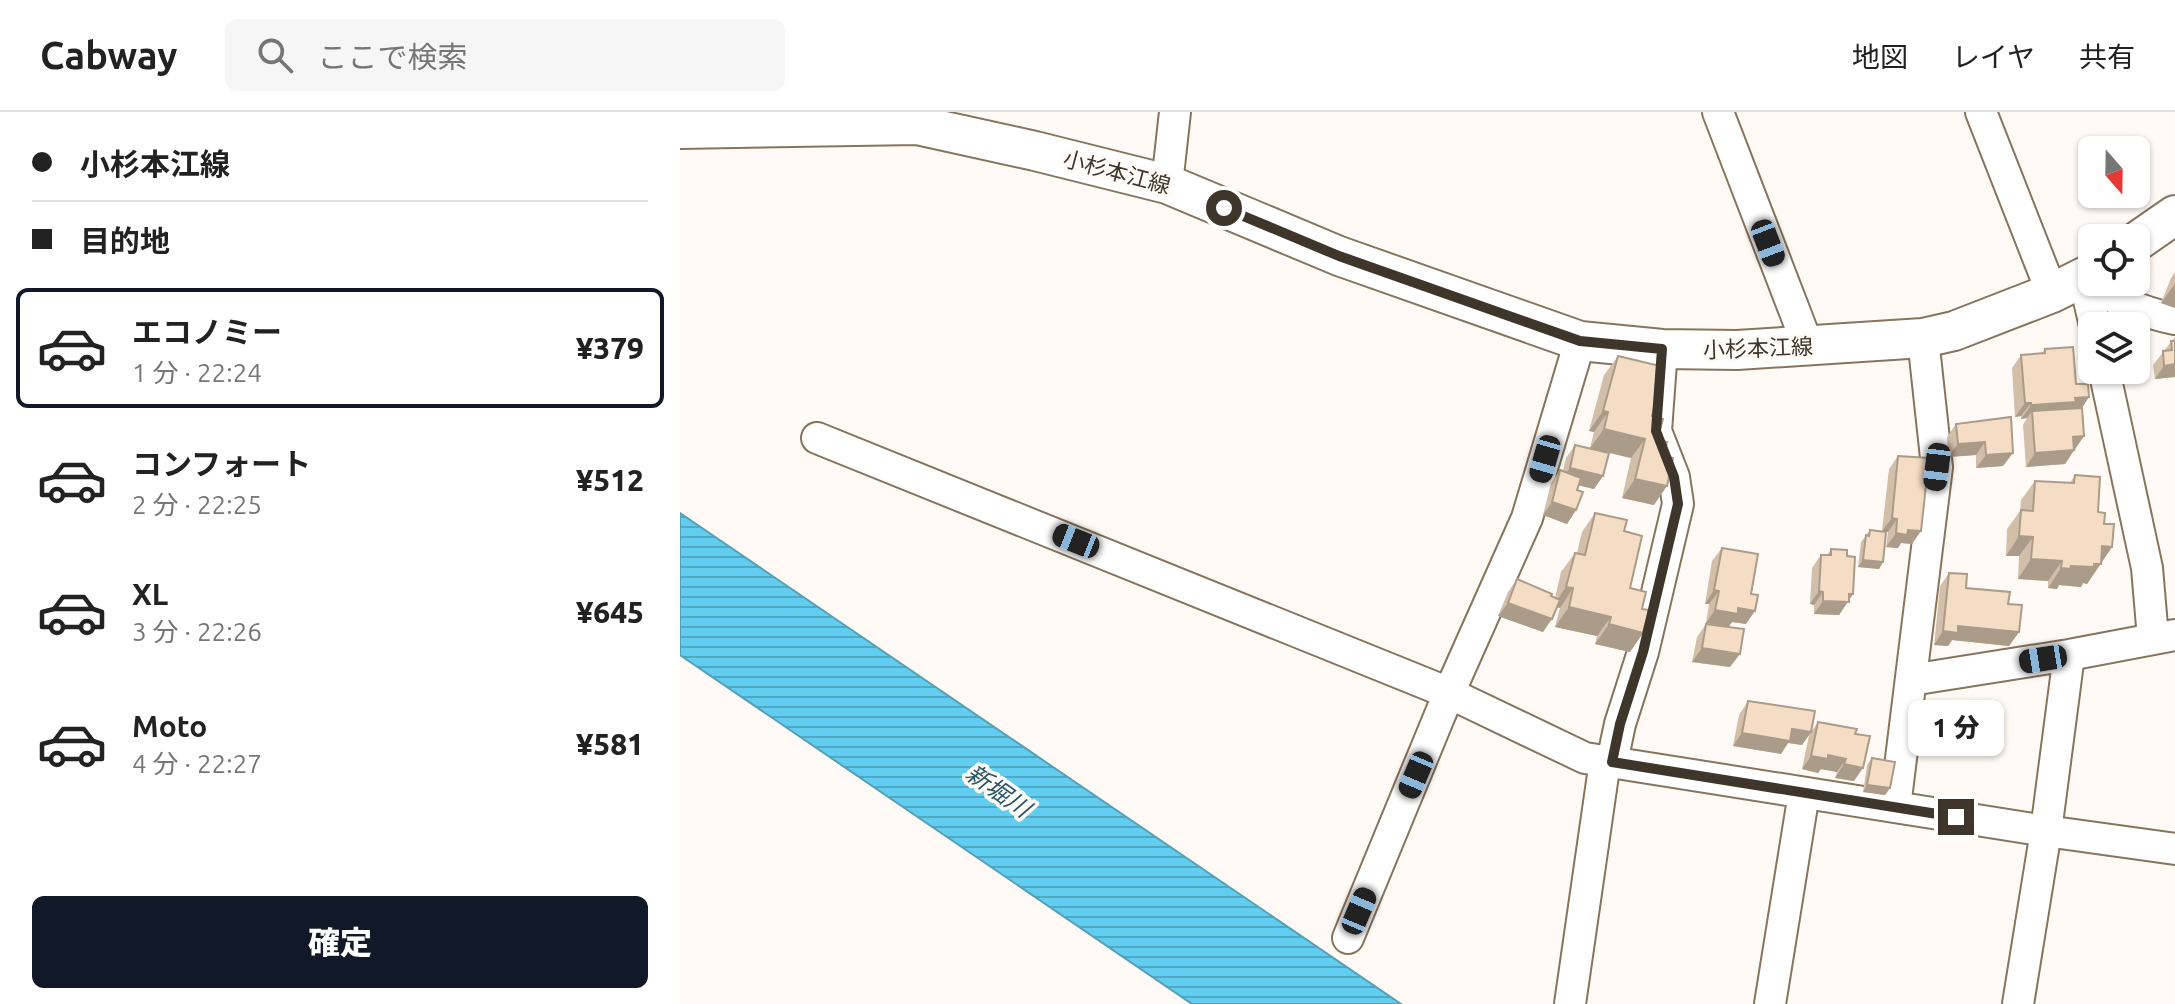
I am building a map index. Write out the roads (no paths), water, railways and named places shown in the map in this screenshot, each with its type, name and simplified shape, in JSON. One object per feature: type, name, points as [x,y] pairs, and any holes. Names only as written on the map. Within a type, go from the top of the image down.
[{"type":"main road","name":"小杉本江線","points":[[680,129],[917,125],[1035,151],[1167,184],[1339,256],[1580,341],[1662,349],[1737,350],[1923,338],[1954,331],[2076,281]]},
{"type":"main road","points":[[2150,232],[2175,215]]},
{"type":"street","points":[[1167,184],[1175,112]]},
{"type":"street","points":[[1718,112],[1808,346]]},
{"type":"street","points":[[1981,112],[2076,281],[2089,312]]},
{"type":"street","points":[[2076,281],[2150,314],[2175,319]]},
{"type":"street","points":[[1895,807],[1937,467],[1923,338]]},
{"type":"street","points":[[1348,938],[1449,693],[1527,518],[1580,341]]},
{"type":"street","points":[[1570,1004],[1609,761],[1643,652],[1678,504],[1674,477],[1656,431],[1662,349]]},
{"type":"street","points":[[1911,680],[2069,655],[2164,636],[2107,384]]},
{"type":"street","points":[[817,438],[1449,693],[1585,758],[2175,849]]},
{"type":"street","points":[[2018,1004],[2046,831],[2069,655]]},
{"type":"street","points":[[1770,1004],[1804,793]]},
{"type":"water","name":"新堀川","points":[[680,513],[1401,1004],[1192,1004],[680,655]]}]
